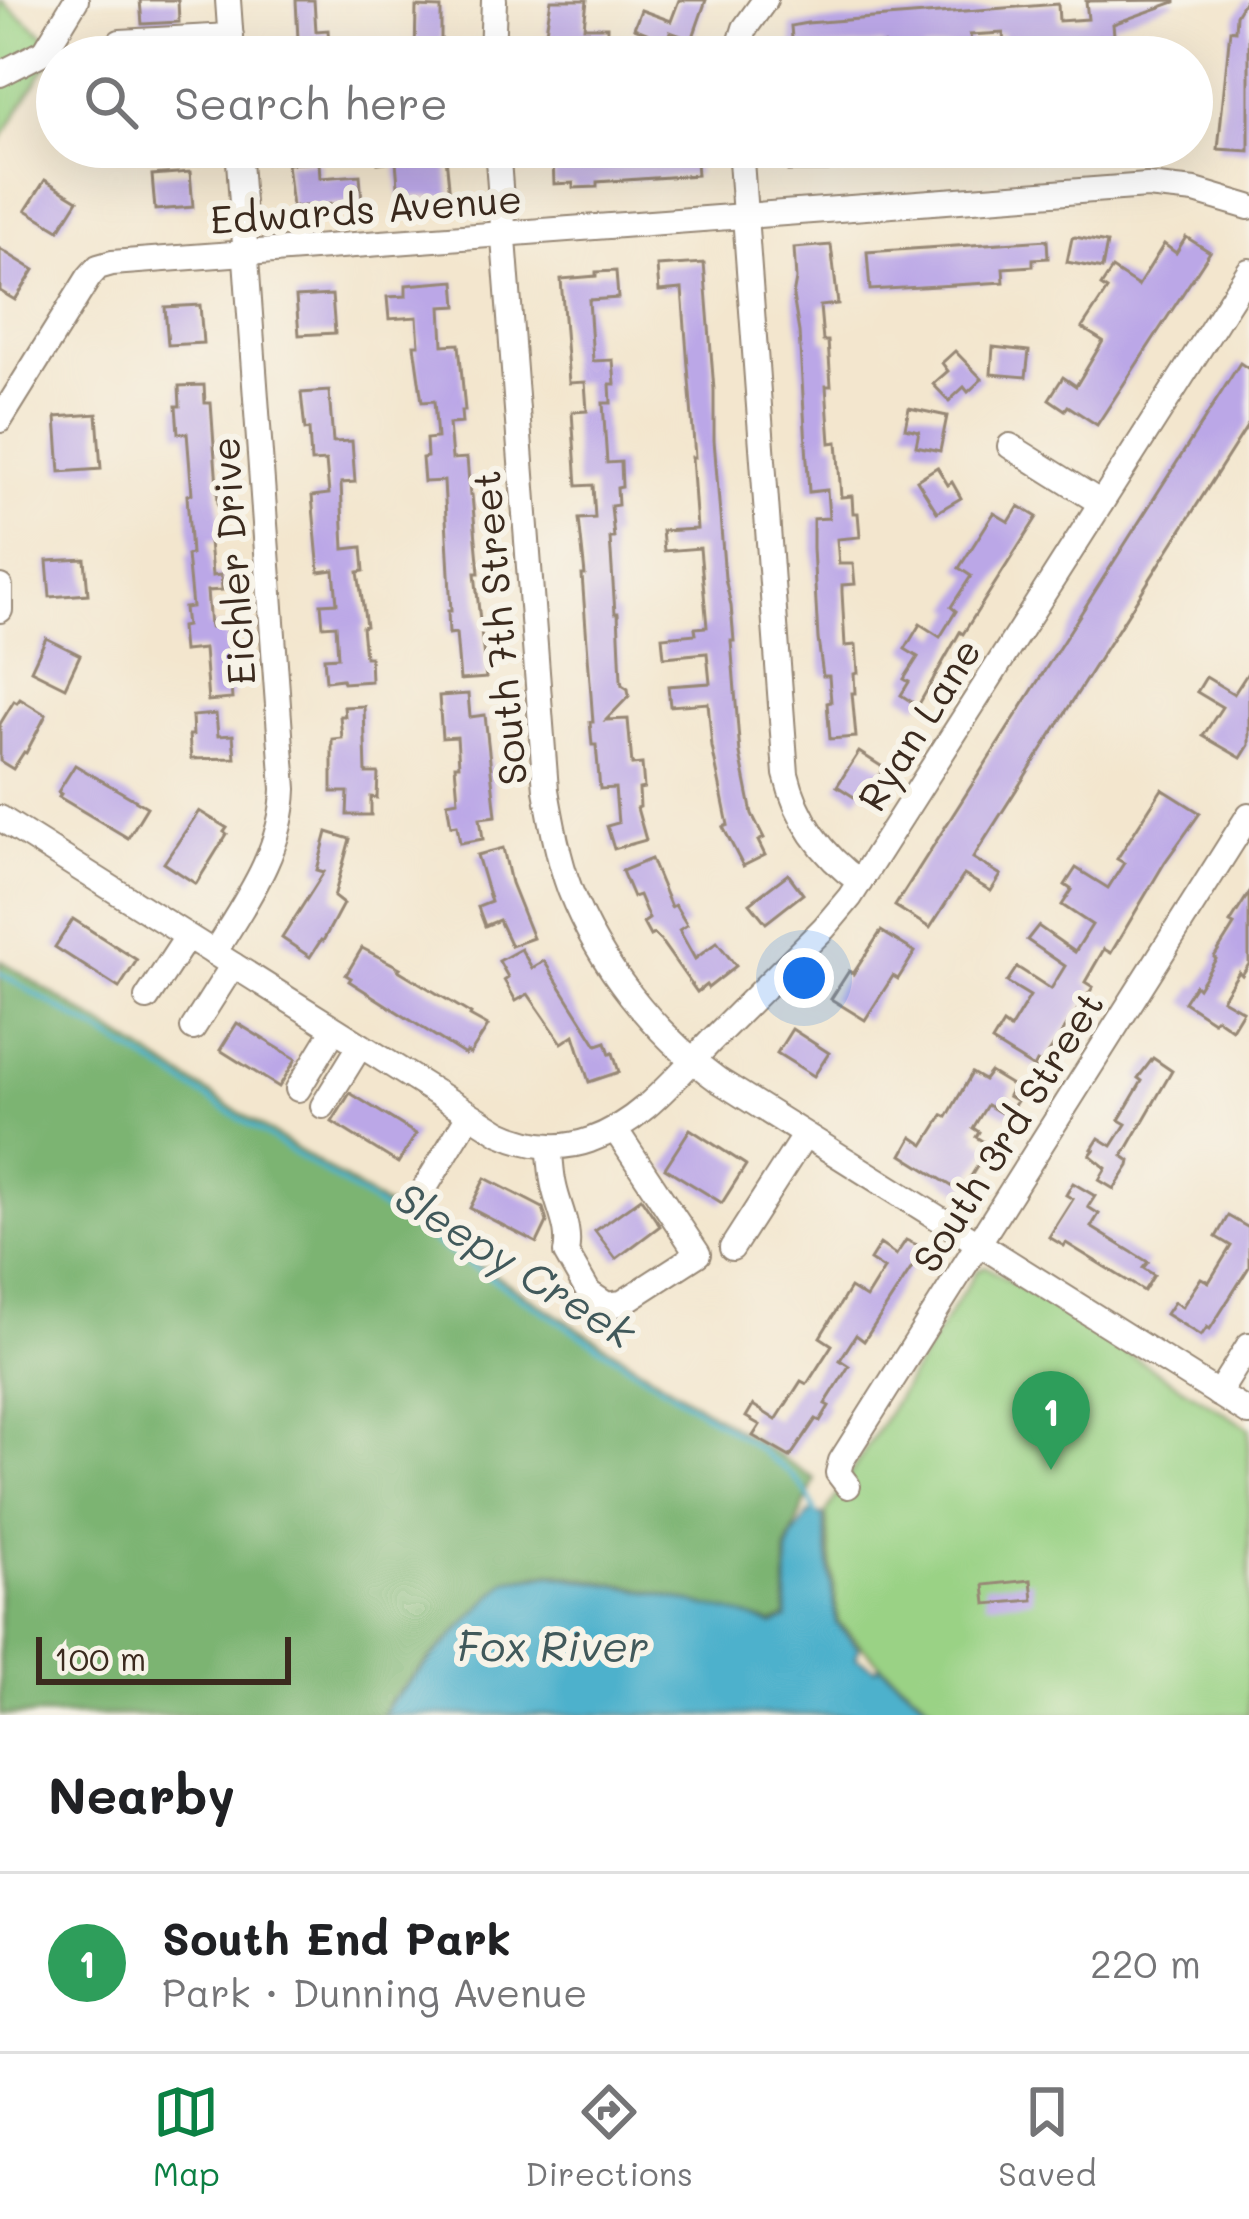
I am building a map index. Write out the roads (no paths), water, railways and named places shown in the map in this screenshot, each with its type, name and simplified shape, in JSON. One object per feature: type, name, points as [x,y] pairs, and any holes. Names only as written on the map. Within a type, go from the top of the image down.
[{"type":"street","points":[[54,36],[76,0]]},
{"type":"street","points":[[228,0],[230,36]]},
{"type":"street","points":[[493,36],[494,0]]},
{"type":"street","points":[[743,36],[765,0]]},
{"type":"street","points":[[0,74],[36,56]]},
{"type":"street","name":"Eichler Drive","points":[[193,1028],[278,835],[284,800],[239,168]]},
{"type":"street","name":"South 7th Street","points":[[499,168],[544,780],[571,893],[607,961],[637,1002],[692,1061],[718,1081],[1249,1413]]},
{"type":"street","points":[[742,168],[786,774],[796,807],[814,838],[860,883]]},
{"type":"street","name":"Edwards Avenue","points":[[0,420],[98,267],[126,261],[1147,186],[1196,190],[1249,207]]},
{"type":"street","name":"Ryan Lane","points":[[561,1145],[614,1130],[638,1114],[824,928],[860,883],[1249,271]]},
{"type":"street","points":[[1010,446],[1101,503]]},
{"type":"street","points":[[0,587],[0,610]]},
{"type":"street","name":"South 3rd Street","points":[[848,1486],[838,1473],[840,1464],[1249,815]]},
{"type":"street","points":[[0,818],[469,1115],[513,1138],[561,1145],[553,1182],[567,1226],[566,1253],[589,1293],[607,1305],[622,1303],[698,1254],[614,1130]]},
{"type":"street","points":[[148,998],[187,937]]},
{"type":"street","points":[[298,1089],[334,1030]]},
{"type":"street","points":[[323,1106],[360,1046]]},
{"type":"street","points":[[427,1186],[469,1115]]},
{"type":"street","points":[[732,1248],[804,1136]]},
{"type":"street","points":[[1218,1394],[1249,1345]]},
{"type":"water","name":"Fox River","points":[[810,1513],[823,1515],[836,1623],[859,1648],[856,1658],[876,1669],[879,1665],[940,1715],[383,1715],[391,1701],[507,1581],[551,1575],[635,1589],[773,1625],[787,1619],[788,1549]]},
{"type":"waterway","name":"Sleepy Creek","points":[[0,973],[163,1070],[738,1435],[797,1481],[817,1520]]},
{"type":"place","name":"South End Park","points":[[1051,1470]]}]
